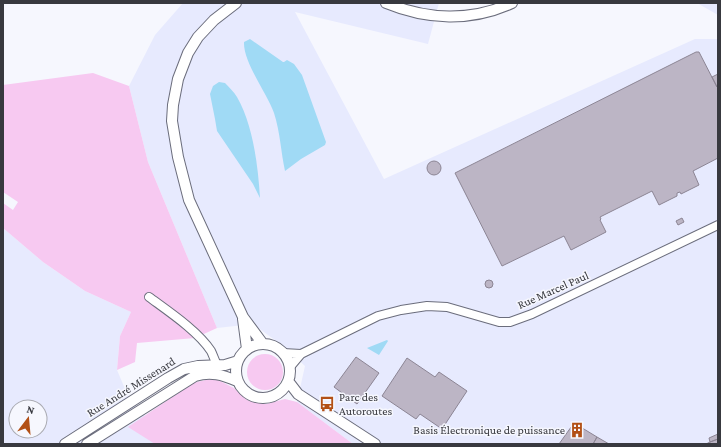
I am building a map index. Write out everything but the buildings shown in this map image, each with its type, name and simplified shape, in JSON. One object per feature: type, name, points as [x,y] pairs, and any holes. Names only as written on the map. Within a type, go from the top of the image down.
[{"type":"street","points":[[236,3],[214,20],[198,37],[188,53],[178,79],[173,105],[172,121],[178,157],[189,200],[243,317],[263,344]]},
{"type":"street","points":[[386,3],[412,12],[430,16],[452,17],[472,16],[512,3]]},
{"type":"street","name":"Rue Marcel Paul","points":[[290,366],[302,354],[378,316],[401,310],[427,306],[447,307],[499,322],[510,322],[532,314],[718,225]]},
{"type":"street","points":[[149,297],[185,324],[202,340],[210,350],[218,365]]},
{"type":"street","points":[[243,317],[247,349]]},
{"type":"street","points":[[263,344],[277,348],[283,353],[290,366],[288,381],[285,387],[272,397],[264,398],[256,397],[245,391],[238,381],[236,368],[242,354],[247,349],[263,344]]},
{"type":"street","name":"Rue Marcel Paul","points":[[283,353],[302,354]]},
{"type":"street","name":"Rue André Missenard","points":[[65,444],[184,369],[198,366],[225,365],[238,361]]},
{"type":"street","name":"Rue André Missenard","points":[[87,444],[195,376],[204,373],[215,373],[238,381]]},
{"type":"street","points":[[168,378],[174,389]]},
{"type":"street","points":[[288,381],[298,394],[375,444]]},
{"type":"street","points":[[279,393],[298,394]]},
{"type":"shaded area","points":[[183,3],[439,3],[428,44],[295,12],[384,179],[695,39],[718,39],[718,444],[353,444],[297,402],[305,366],[283,346],[253,324],[217,328],[148,162],[129,86],[155,35]]},
{"type":"shaded area","points":[[697,3],[718,3],[718,15]]},
{"type":"shaded area","points":[[93,73],[129,86],[148,162],[217,328],[195,338],[137,343],[135,362],[117,370],[120,336],[131,312],[85,291],[43,262],[3,228],[3,203],[13,210],[18,202],[3,192],[3,85]]},
{"type":"shaded area","points":[[3,228],[43,262],[85,291],[131,312],[120,336],[117,370],[128,396],[148,419],[186,444],[3,444]]},
{"type":"shaded area","points":[[265,354],[278,359],[283,372],[278,385],[265,390],[252,385],[247,372],[252,359]]},
{"type":"shaded area","points":[[214,378],[234,388],[247,400],[266,404],[285,399],[297,402],[353,444],[155,444],[128,427],[193,383]]},
{"type":"water","points":[[250,39],[283,62],[287,60],[294,64],[302,75],[326,142],[325,145],[301,159],[285,171],[278,127],[274,113],[247,59],[244,42]]},
{"type":"water","points":[[219,82],[225,83],[237,97],[247,120],[254,146],[260,198],[253,184],[217,131],[210,94],[213,86]]},
{"type":"water","points":[[387,340],[388,341],[379,355],[367,348]]},
{"type":"place","name":"Parc des Autoroutes","points":[[327,404]]},
{"type":"place","name":"Basis Électronique de puissance","points":[[577,430]]}]
